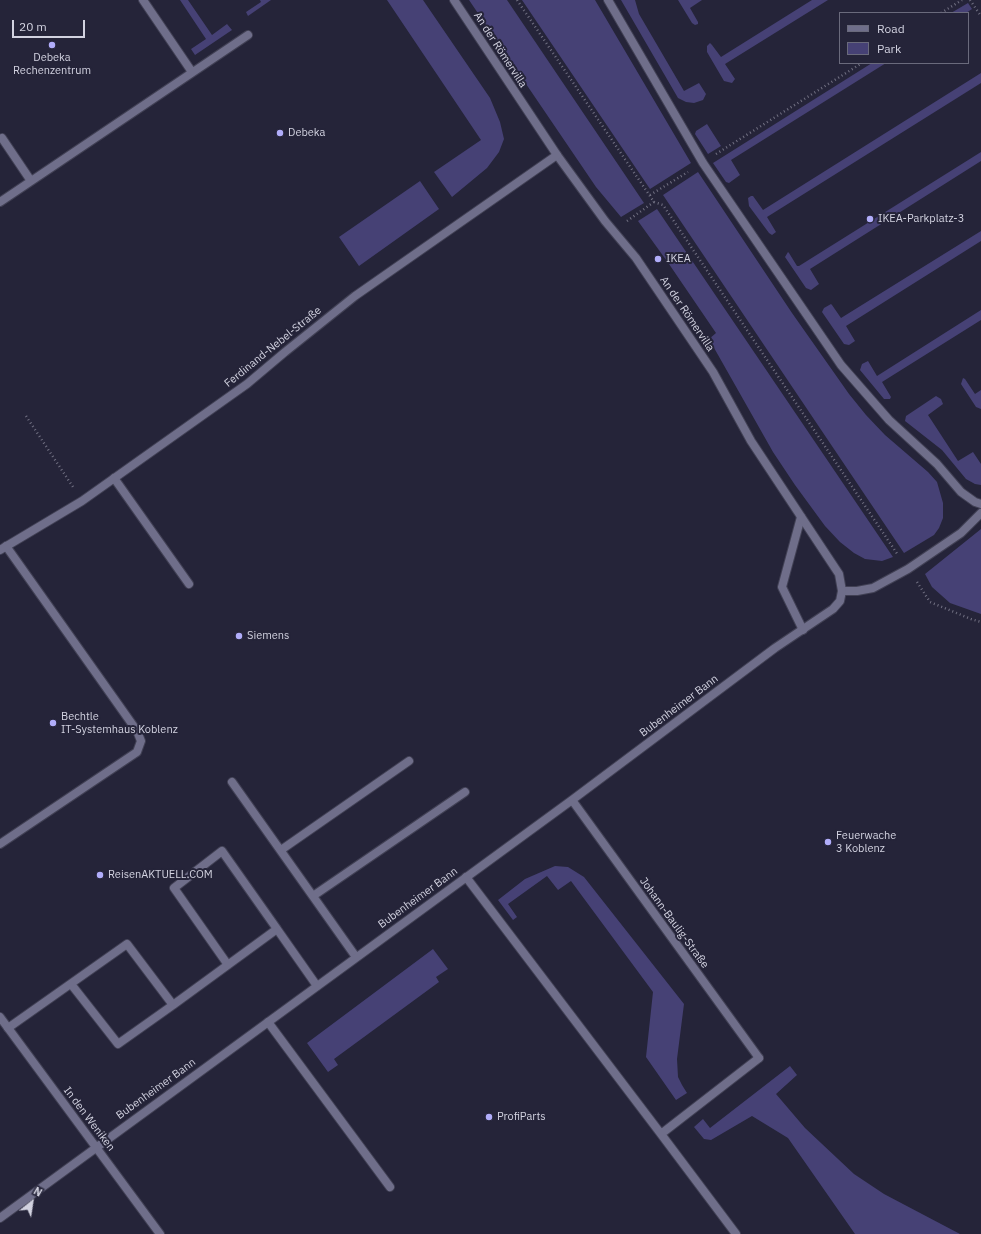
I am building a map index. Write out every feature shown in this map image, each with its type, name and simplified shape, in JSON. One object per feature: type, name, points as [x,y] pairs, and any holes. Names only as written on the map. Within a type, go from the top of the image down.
[{"type":"street","points":[[143,0],[192,72]]},
{"type":"street","name":"An der Römervilla","points":[[454,0],[557,155],[613,231],[636,258],[713,372],[751,441],[839,574],[842,591]]},
{"type":"street","points":[[608,0],[703,163],[841,365],[889,420],[937,464],[961,492],[975,502],[981,504]]},
{"type":"street","points":[[0,202],[248,35]]},
{"type":"street","points":[[2,138],[31,181]]},
{"type":"street","name":"Ferdinand-Nebel-Straße","points":[[3,548],[82,501],[246,384],[355,296],[557,155]]},
{"type":"street","points":[[114,478],[189,584]]},
{"type":"street","points":[[842,591],[857,591],[873,588],[908,569],[961,533],[981,513]]},
{"type":"street","points":[[801,517],[782,588],[804,630]]},
{"type":"street","points":[[0,844],[137,752],[141,741],[137,731],[3,548]]},
{"type":"street","name":"Bubenheimer Bann","points":[[0,1218],[572,800],[775,648],[804,630],[833,609],[840,601],[842,591]]},
{"type":"street","points":[[281,850],[409,761]]},
{"type":"street","points":[[232,782],[356,957]]},
{"type":"street","points":[[313,896],[465,792]]},
{"type":"street","name":"Johann-Baulig-Straße","points":[[572,800],[759,1058],[661,1134]]},
{"type":"street","points":[[228,965],[174,888],[222,851],[317,986]]},
{"type":"street","points":[[466,877],[736,1234]]},
{"type":"street","points":[[71,984],[118,1044],[174,1005],[277,929]]},
{"type":"street","points":[[8,1028],[128,944],[174,1005]]},
{"type":"street","name":"In den Weniken","points":[[0,1017],[160,1234]]},
{"type":"street","points":[[268,1022],[390,1187]]},
{"type":"path","points":[[517,0],[654,202],[663,205],[930,602],[981,622]]},
{"type":"path","points":[[943,12],[962,0]]},
{"type":"path","points":[[970,0],[981,16]]},
{"type":"path","points":[[650,195],[860,64]]},
{"type":"path","points":[[613,231],[654,202]]},
{"type":"path","points":[[26,416],[82,501]]},
{"type":"green space","points":[[180,0],[188,0],[212,35],[227,24],[232,30],[195,55],[191,49],[206,39]]},
{"type":"green space","points":[[260,0],[271,0],[248,16],[246,12],[261,2]]},
{"type":"green space","points":[[387,0],[423,0],[490,98],[500,122],[504,139],[499,152],[487,168],[452,197],[434,172],[481,140]]},
{"type":"green space","points":[[469,0],[507,0],[644,203],[621,217],[596,187]]},
{"type":"green space","points":[[522,0],[595,0],[691,163],[650,189]]},
{"type":"green space","points":[[621,0],[635,0],[639,14],[684,91],[699,83],[706,94],[703,100],[694,103],[686,102],[678,98]]},
{"type":"green space","points":[[678,0],[702,0],[690,8],[698,24],[695,25],[692,23]]},
{"type":"green space","points":[[812,0],[828,0],[725,64],[735,79],[732,83],[724,81],[707,52],[707,46],[710,43],[721,57]]},
{"type":"green space","points":[[968,3],[972,9],[968,12],[953,12]]},
{"type":"green space","points":[[870,64],[884,64],[731,160],[740,175],[729,183],[726,182],[713,163]]},
{"type":"green space","points":[[981,73],[981,83],[767,217],[776,232],[772,235],[749,206],[748,198],[753,196],[763,210]]},
{"type":"green space","points":[[707,124],[721,146],[708,154],[695,134],[696,131]]},
{"type":"green space","points":[[981,152],[981,161],[810,269],[819,284],[811,290],[806,288],[785,257],[788,252],[797,266],[799,266]]},
{"type":"green space","points":[[698,172],[792,313],[849,394],[885,435],[928,472],[937,482],[943,503],[943,518],[939,528],[934,535],[904,553],[663,195]]},
{"type":"green space","points":[[420,181],[439,209],[359,266],[339,237]]},
{"type":"green space","points":[[657,209],[893,557],[882,561],[865,559],[854,553],[840,542],[825,526],[795,485],[773,452],[709,339],[716,333],[638,221]]},
{"type":"green space","points":[[981,231],[981,241],[846,326],[855,341],[849,345],[844,344],[822,312],[824,308],[831,304],[841,318]]},
{"type":"green space","points":[[981,310],[981,320],[882,382],[891,397],[890,399],[884,399],[860,370],[862,364],[868,361],[877,376]]},
{"type":"green space","points":[[963,378],[975,394],[981,390],[981,409],[976,407],[961,384]]},
{"type":"green space","points":[[936,396],[941,399],[943,404],[928,415],[958,461],[973,452],[981,464],[981,485],[975,484],[966,479],[942,450],[905,421],[906,416]]},
{"type":"green space","points":[[981,529],[981,614],[950,603],[932,587],[925,574]]},
{"type":"green space","points":[[555,866],[568,867],[584,877],[684,1004],[677,1059],[678,1077],[687,1093],[676,1100],[646,1057],[653,992],[571,881],[558,890],[547,876],[508,904],[517,917],[513,920],[498,900],[525,879]]},
{"type":"green space","points":[[433,949],[448,969],[436,977],[439,982],[334,1059],[338,1065],[328,1072],[307,1043]]},
{"type":"green space","points":[[790,1066],[797,1075],[776,1094],[805,1128],[854,1174],[884,1194],[960,1234],[855,1234],[788,1138],[752,1116],[711,1140],[704,1139],[694,1127],[703,1119],[710,1128]]},
{"type":"place","name":"Debeka Rechenzentrum","points":[[52,45]]},
{"type":"place","name":"Debeka","points":[[280,133]]},
{"type":"place","name":"IKEA-Parkplatz-3","points":[[870,219]]},
{"type":"place","name":"IKEA","points":[[658,259]]},
{"type":"place","name":"Siemens","points":[[239,636]]},
{"type":"place","name":"Bechtle IT-Systemhaus Koblenz","points":[[53,723]]},
{"type":"place","name":"Feuerwache 3 Koblenz","points":[[828,842]]},
{"type":"place","name":"ReisenAKTUELL.COM","points":[[100,875]]},
{"type":"place","name":"ProfiParts","points":[[489,1117]]}]
